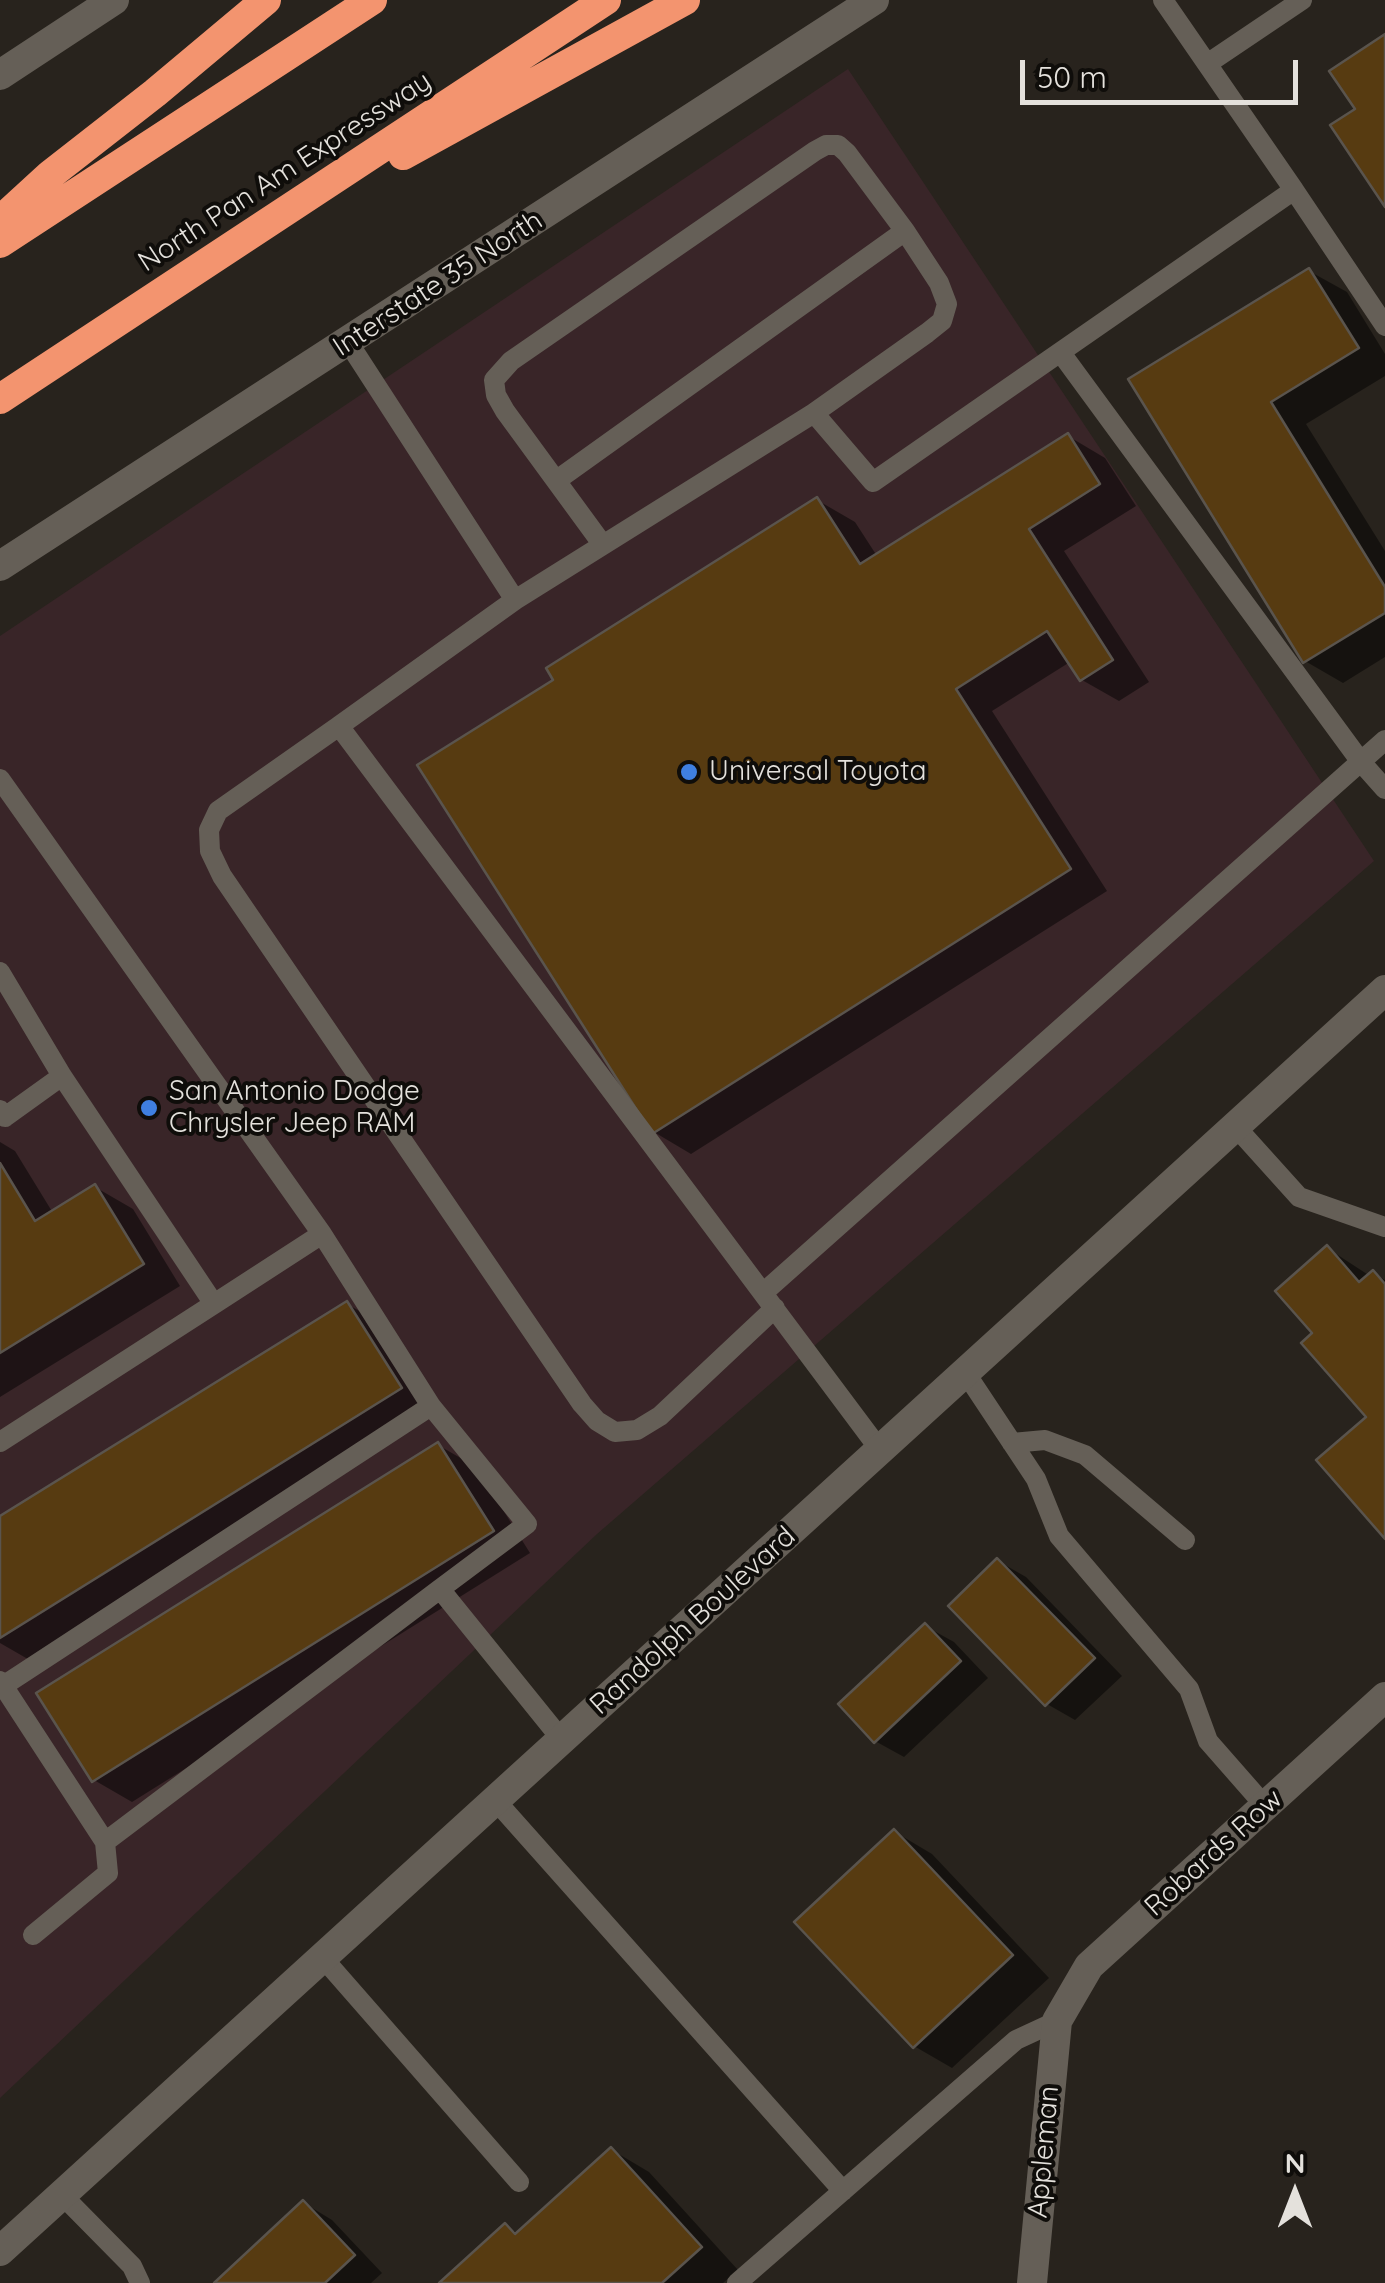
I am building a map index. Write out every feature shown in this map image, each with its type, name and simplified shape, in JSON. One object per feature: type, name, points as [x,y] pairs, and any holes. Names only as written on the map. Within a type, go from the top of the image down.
[{"type":"highway","points":[[0,221],[50,175],[155,94],[266,0]]},
{"type":"highway","points":[[0,243],[372,0]]},
{"type":"highway","name":"North Pan Am Expressway","points":[[0,398],[606,0]]},
{"type":"highway","points":[[208,262],[685,0]]},
{"type":"street","points":[[0,75],[114,0]]},
{"type":"street","name":"Interstate 35 North","points":[[0,566],[874,0]]},
{"type":"street","name":"Randolph Boulevard","points":[[0,2251],[1385,990]]},
{"type":"street","name":"Robards Row","points":[[1056,2021],[1090,1966],[1385,1698]]},
{"type":"street","name":"Appleman","points":[[1032,2283],[1056,2021]]},
{"type":"lane","points":[[1163,0],[1294,190],[1377,297],[1385,326]]},
{"type":"lane","points":[[1208,64],[1302,0]]},
{"type":"lane","points":[[603,545],[496,396],[494,380],[511,361],[826,145],[838,145],[847,152],[939,283],[946,304],[942,321],[814,413],[516,600],[218,812],[209,830],[210,851],[222,876],[582,1404],[615,1432],[637,1430],[660,1416],[769,1300],[1385,740]]},
{"type":"lane","points":[[814,413],[873,482],[1294,190]]},
{"type":"lane","points":[[557,480],[904,231]]},
{"type":"lane","points":[[348,342],[516,600]]},
{"type":"lane","points":[[1062,353],[1361,762],[1385,789]]},
{"type":"lane","points":[[339,726],[880,1450]]},
{"type":"lane","points":[[0,778],[322,1234],[432,1406],[527,1524],[105,1842]]},
{"type":"lane","points":[[0,972],[62,1076],[214,1304]]},
{"type":"lane","points":[[0,1110],[5,1116],[62,1076]]},
{"type":"lane","points":[[1236,1126],[1299,1197],[1385,1227]]},
{"type":"lane","points":[[0,1442],[322,1234]]},
{"type":"lane","points":[[966,1372],[1036,1479],[1059,1536],[1188,1689],[1208,1742],[1265,1806]]},
{"type":"lane","points":[[33,1935],[108,1873],[105,1842],[2,1684],[432,1406]]},
{"type":"lane","points":[[1012,1442],[1045,1440],[1084,1455],[1103,1467],[1185,1540]]},
{"type":"lane","points":[[440,1589],[562,1740]]},
{"type":"lane","points":[[496,1801],[843,2191]]},
{"type":"lane","points":[[323,1958],[519,2182]]},
{"type":"lane","points":[[738,2283],[1016,2040],[1056,2021]]},
{"type":"lane","points":[[62,2195],[132,2266],[140,2283]]},
{"type":"shaded area","name":"Universal Toyota","points":[[848,69],[1374,861],[597,1534],[0,2098],[0,636]]},
{"type":"building","points":[[1385,34],[1385,207],[1330,125],[1355,109],[1329,71]]},
{"type":"building","points":[[1309,268],[1359,348],[1271,402],[1385,587],[1385,613],[1303,663],[1128,379]]},
{"type":"building","points":[[1068,433],[1100,484],[1029,529],[1113,660],[1080,681],[1047,631],[956,689],[1071,869],[652,1134],[417,765],[553,680],[546,668],[817,497],[860,564]]},
{"type":"building","points":[[0,1163],[35,1221],[95,1184],[144,1264],[0,1353]]},
{"type":"building","points":[[1327,1245],[1359,1282],[1373,1270],[1385,1284],[1385,1539],[1316,1460],[1366,1417],[1301,1343],[1312,1333],[1275,1291]]},
{"type":"building","points":[[347,1301],[402,1388],[0,1638],[0,1516]]},
{"type":"building","points":[[438,1442],[494,1531],[92,1782],[36,1693]]},
{"type":"building","points":[[997,1558],[1095,1658],[1045,1706],[948,1606]]},
{"type":"building","points":[[925,1623],[961,1661],[874,1743],[838,1704]]},
{"type":"building","points":[[894,1829],[1013,1955],[913,2048],[794,1922]]},
{"type":"building","points":[[611,2147],[702,2247],[662,2283],[439,2283],[505,2223],[515,2234]]},
{"type":"building","points":[[303,2200],[355,2255],[325,2283],[214,2283]]},
{"type":"place","name":"Universal Toyota","points":[[689,772]]},
{"type":"place","name":"San Antonio Dodge Chrysler Jeep RAM","points":[[149,1108]]}]
